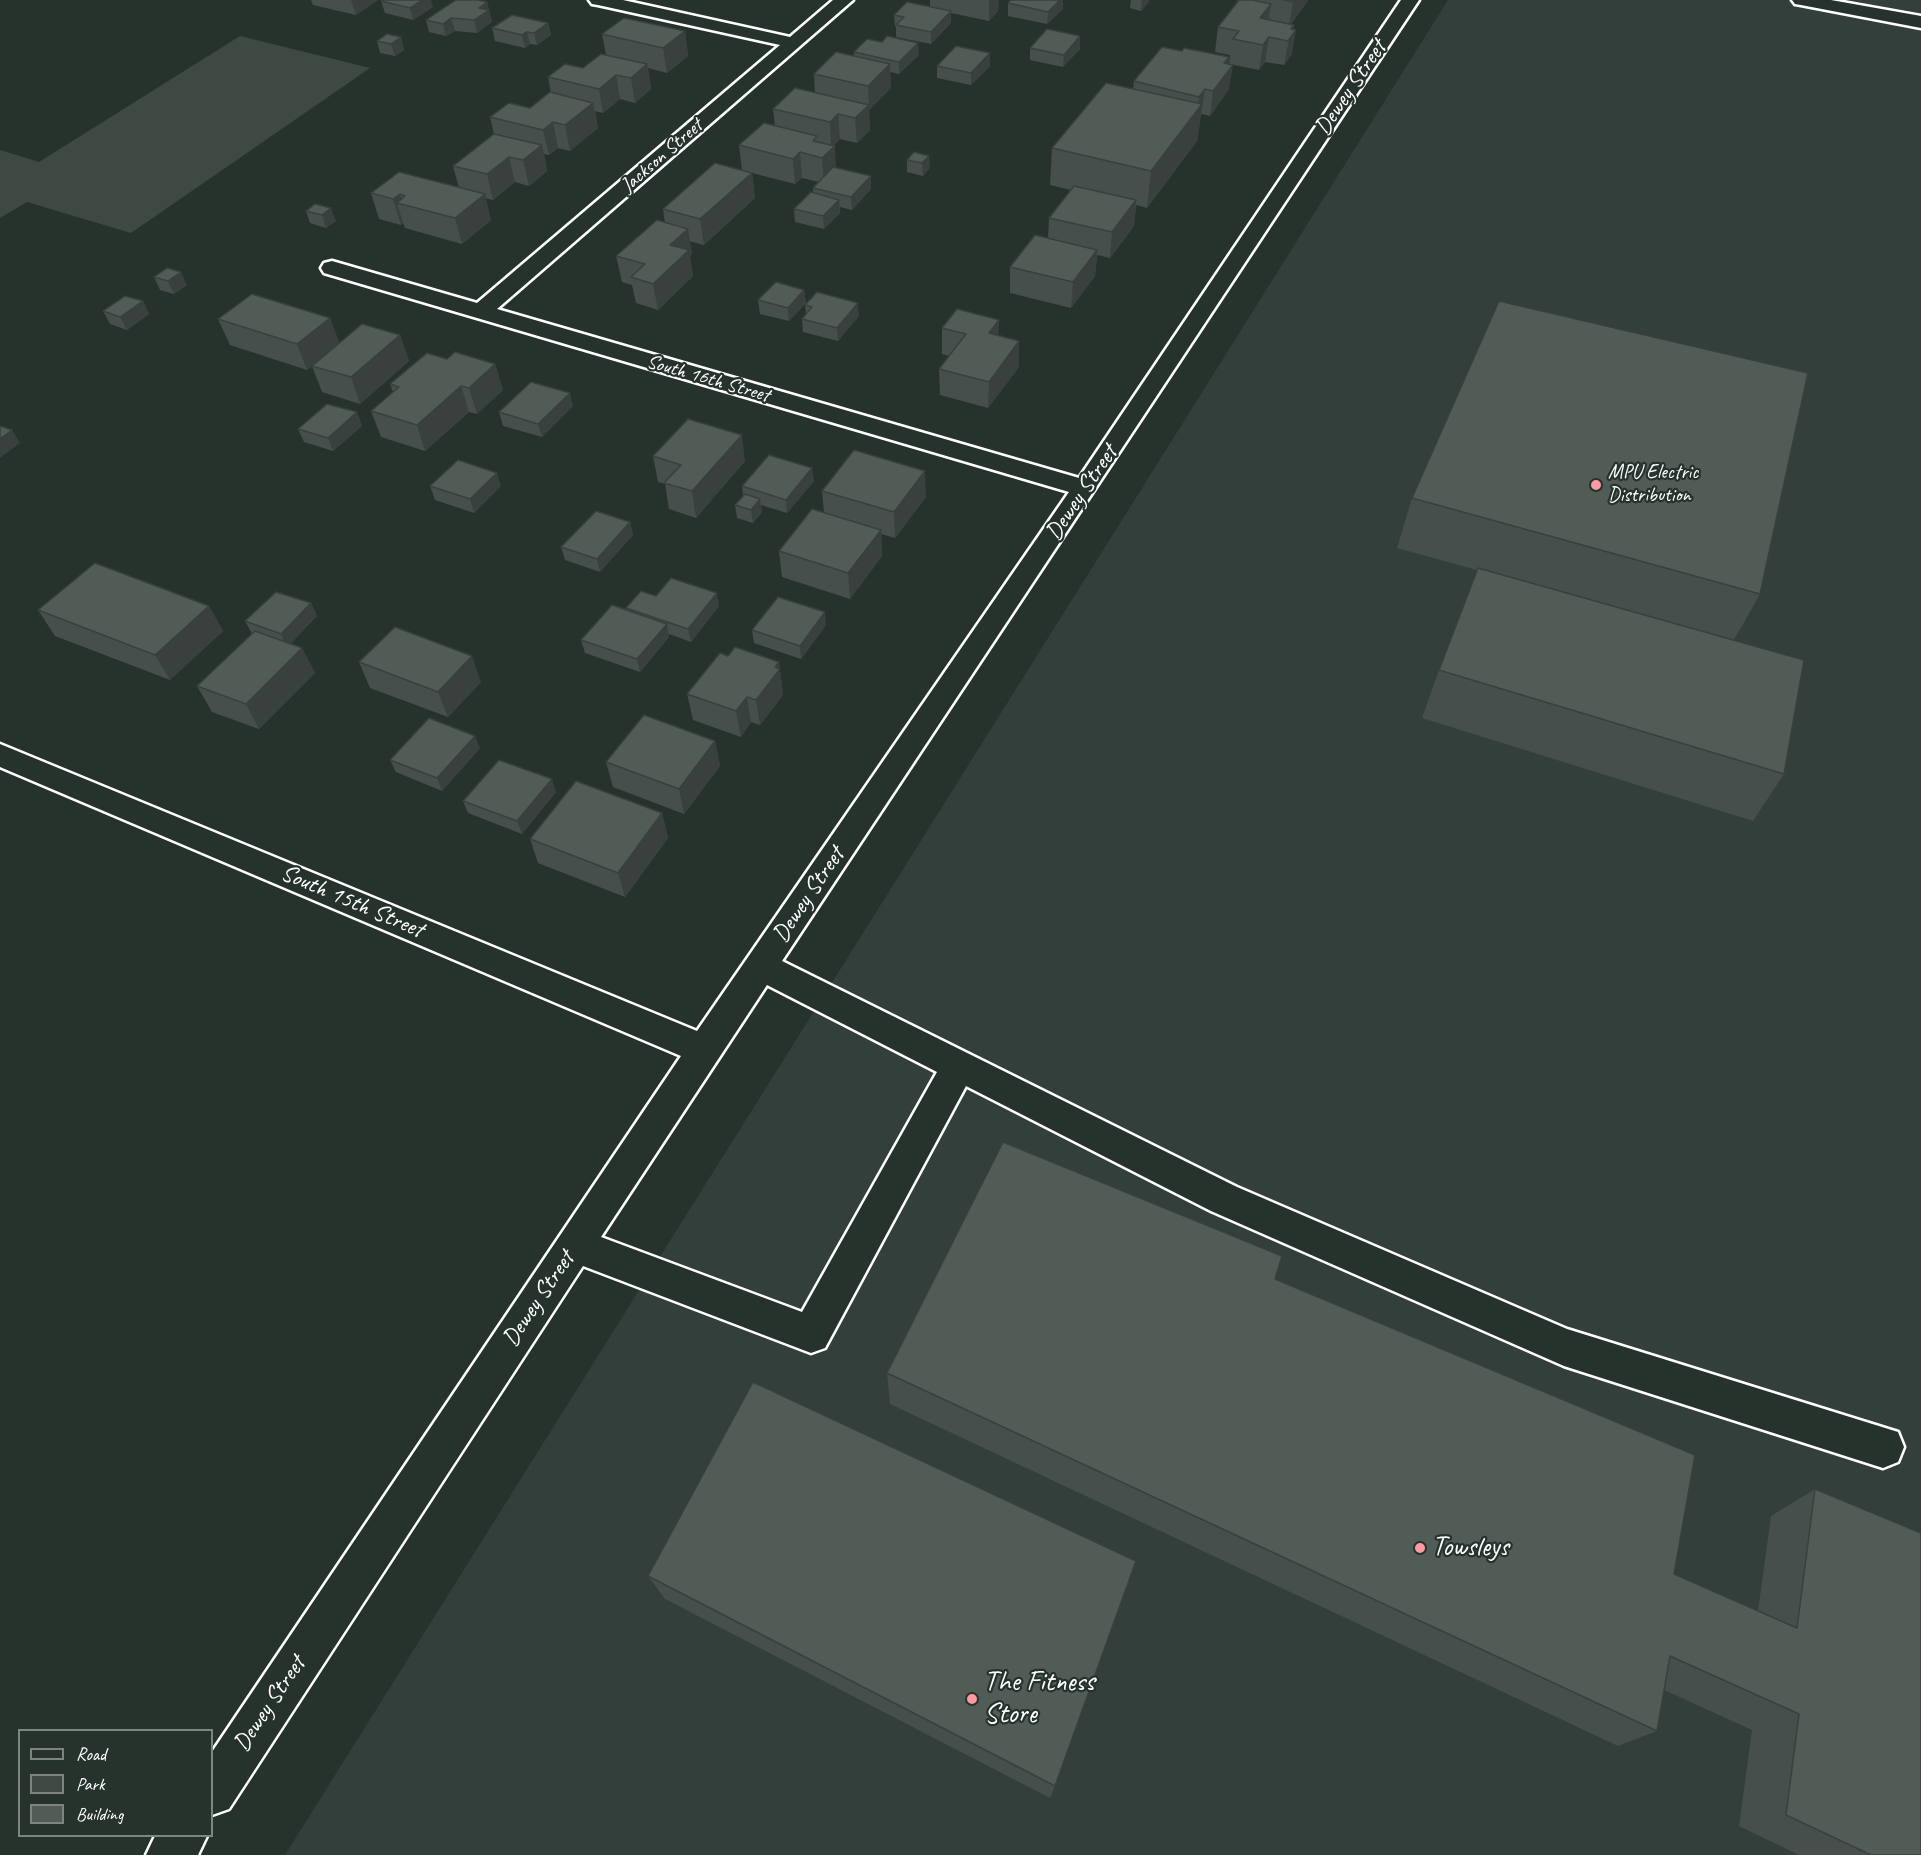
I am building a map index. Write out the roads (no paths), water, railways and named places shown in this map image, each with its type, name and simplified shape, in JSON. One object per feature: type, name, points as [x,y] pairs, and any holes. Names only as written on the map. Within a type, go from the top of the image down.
[{"type":"street","points":[[598,0],[794,43]]},
{"type":"street","name":"Jackson Street","points":[[480,312],[844,0]]},
{"type":"street","name":"Dewey Street","points":[[213,1790],[760,966],[1085,488],[1410,0]]},
{"type":"street","points":[[1801,0],[1921,22]]},
{"type":"street","name":"South 16th Street","points":[[332,268],[1085,488]]},
{"type":"street","name":"South 15th Street","points":[[0,755],[704,1050]]},
{"type":"street","points":[[760,966],[1224,1198],[1564,1347],[1883,1447]]},
{"type":"street","points":[[575,1245],[811,1334],[958,1067]]},
{"type":"street","points":[[170,1855],[182,1837]]},
{"type":"place","name":"MPU Electric Distribution","points":[[1596,485]]},
{"type":"place","name":"Towsleys","points":[[1420,1548]]},
{"type":"place","name":"The Fitness Store","points":[[972,1699]]}]
